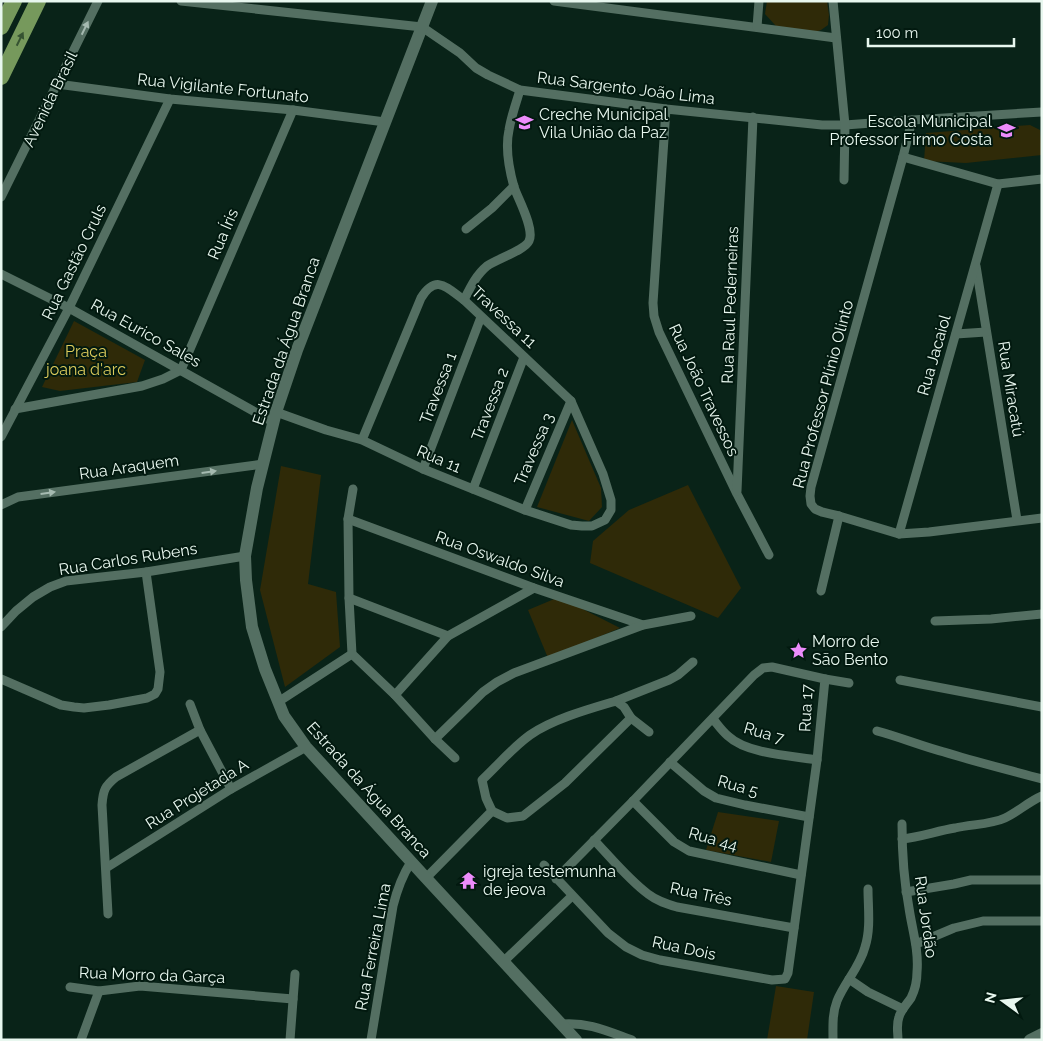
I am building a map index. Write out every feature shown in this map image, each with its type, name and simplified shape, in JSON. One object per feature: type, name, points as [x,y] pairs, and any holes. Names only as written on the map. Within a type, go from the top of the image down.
[{"type":"highway","points":[[1,27],[14,1]]},
{"type":"highway","points":[[1,77],[38,1]]},
{"type":"main road","name":"Estrada da Água Branca","points":[[432,2],[301,342],[275,417],[255,498],[245,556],[252,627],[265,669],[284,716],[306,747],[576,1040]]},
{"type":"main road","points":[[1030,1040],[1042,1034]]},
{"type":"street","name":"Avenida Brasil","points":[[1,197],[98,1]]},
{"type":"street","points":[[181,1],[422,27]]},
{"type":"street","points":[[554,1],[836,38]]},
{"type":"street","points":[[757,27],[759,1]]},
{"type":"street","points":[[832,1],[845,125],[844,180]]},
{"type":"street","name":"Rua Sargento João Lima","points":[[422,27],[460,53],[482,72],[520,90],[666,109],[822,125],[1042,112]]},
{"type":"street","name":"Rua Vigilante Fortunato","points":[[57,84],[170,99],[293,110],[385,122]]},
{"type":"street","points":[[464,300],[481,271],[489,264],[524,246],[530,240],[529,226],[514,186],[507,145],[509,130],[520,90]]},
{"type":"street","name":"Rua Gastão Cruls","points":[[1,437],[69,308],[170,99]]},
{"type":"street","name":"Rua João Travessos","points":[[666,109],[653,303],[654,316],[659,332],[769,556]]},
{"type":"street","name":"Rua Íris","points":[[181,370],[293,110]]},
{"type":"street","name":"Rua Raul Pederneiras","points":[[737,494],[753,117]]},
{"type":"street","name":"Rua Professor Plínio Olinto","points":[[912,120],[904,157],[811,487],[811,504],[822,512],[899,534],[1042,518]]},
{"type":"street","points":[[904,157],[998,184],[1042,179]]},
{"type":"street","name":"Rua Jacaiol","points":[[899,534],[998,184]]},
{"type":"street","points":[[466,229],[492,208],[514,186]]},
{"type":"street","name":"Rua Miracatú","points":[[976,264],[1017,520]]},
{"type":"street","name":"Rua Eurico Sales","points":[[1,274],[69,308],[181,370],[275,417]]},
{"type":"street","name":"Travessa 11","points":[[362,440],[421,298],[427,289],[434,285],[448,288],[464,300],[571,401],[603,474],[611,500],[611,510],[605,520],[592,526]]},
{"type":"street","name":"Travessa 1","points":[[423,470],[481,317]]},
{"type":"street","points":[[956,334],[986,332]]},
{"type":"street","name":"Travessa 2","points":[[473,489],[524,357]]},
{"type":"street","points":[[15,409],[142,386],[181,370]]},
{"type":"street","name":"Travessa 3","points":[[525,510],[571,401]]},
{"type":"street","name":"Rua 11","points":[[275,417],[362,440],[423,470],[525,510],[571,525],[592,526]]},
{"type":"street","name":"Rua Araquem","points":[[1,505],[18,497],[263,464]]},
{"type":"street","points":[[353,489],[348,519],[348,598],[352,654],[395,695],[455,758]]},
{"type":"street","points":[[820,591],[839,516]]},
{"type":"street","name":"Rua Oswaldo Silva","points":[[348,519],[534,588],[643,625]]},
{"type":"street","name":"Rua Carlos Rubens","points":[[1,628],[16,611],[33,597],[50,587],[66,581],[146,572],[245,556]]},
{"type":"street","points":[[1,679],[61,705],[74,708],[109,705],[147,698],[155,694],[158,689],[160,672],[146,572]]},
{"type":"street","points":[[395,695],[448,636],[534,588]]},
{"type":"street","points":[[348,598],[448,636]]},
{"type":"street","points":[[935,621],[991,619],[1042,614]]},
{"type":"street","points":[[435,739],[482,692],[514,673],[643,625],[691,616]]},
{"type":"street","points":[[278,702],[352,654]]},
{"type":"street","points":[[631,718],[565,783],[523,816],[507,818],[492,811],[486,798],[482,780],[532,734],[579,712],[616,701],[669,680],[693,662]]},
{"type":"street","name":"Rua 17","points":[[556,879],[634,801],[754,675],[763,668],[772,667],[825,679],[817,760],[788,973]]},
{"type":"street","points":[[825,679],[849,683]]},
{"type":"street","points":[[900,680],[1042,708]]},
{"type":"street","points":[[616,701],[624,707],[631,718],[649,732]]},
{"type":"street","points":[[190,704],[200,730],[231,789]]},
{"type":"street","name":"Rua 7","points":[[713,719],[728,737],[738,744],[752,749],[817,760]]},
{"type":"street","points":[[108,914],[102,805],[106,785],[116,777],[200,730]]},
{"type":"street","points":[[877,731],[945,753],[1042,779]]},
{"type":"street","name":"Rua Projetada A","points":[[106,868],[231,789],[306,747]]},
{"type":"street","name":"Rua 5","points":[[670,762],[704,791],[716,798],[809,817]]},
{"type":"street","points":[[902,839],[916,838],[957,827],[993,822],[1004,818],[1042,796]]},
{"type":"street","name":"Rua 44","points":[[634,801],[674,842],[689,850],[801,875]]},
{"type":"street","points":[[426,878],[492,811]]},
{"type":"street","name":"Rua Jordão","points":[[898,1040],[898,1018],[912,997],[917,971],[916,944],[906,892],[902,824]]},
{"type":"street","name":"Rua Três","points":[[594,840],[648,895],[660,902],[677,907],[794,928]]},
{"type":"street","name":"Rua Ferreira Lima","points":[[372,1040],[393,906],[403,875],[411,862]]},
{"type":"street","name":"Rua Dois","points":[[544,866],[608,933],[626,947],[642,955],[660,960],[772,980],[785,979],[788,973]]},
{"type":"street","points":[[906,892],[971,880],[1042,880]]},
{"type":"street","points":[[833,1040],[833,1016],[837,1001],[866,946],[868,933],[868,889]]},
{"type":"street","points":[[503,962],[572,896]]},
{"type":"street","points":[[916,944],[954,928],[982,921],[1042,922]]},
{"type":"street","points":[[290,1040],[295,974]]},
{"type":"street","points":[[849,979],[868,992],[903,1009]]},
{"type":"street","name":"Rua Morro da Garça","points":[[70,987],[99,990],[140,986],[293,999]]},
{"type":"street","points":[[81,1040],[99,990]]},
{"type":"street","points":[[562,1024],[590,1025],[632,1040]]},
{"type":"green space","points":[[767,1],[827,1],[828,25],[815,32],[776,26],[765,14]]},
{"type":"green space","points":[[1030,125],[1040,130],[1042,155],[966,163],[924,161],[926,133]]},
{"type":"green space","name":"Praça joana d'arc","points":[[74,321],[145,360],[137,382],[60,391],[42,387]]},
{"type":"green space","points":[[572,420],[601,488],[602,507],[589,521],[537,507]]},
{"type":"green space","points":[[281,466],[321,475],[308,584],[336,592],[340,647],[285,687],[260,590]]},
{"type":"green space","points":[[688,485],[741,588],[718,618],[590,563],[593,541],[629,510]]},
{"type":"green space","points":[[559,597],[620,628],[548,658],[528,610]]},
{"type":"green space","points":[[718,812],[779,821],[771,862],[706,850]]},
{"type":"green space","points":[[776,986],[814,992],[807,1040],[767,1040]]},
{"type":"place","name":"Creche Municipal Vila União da Paz","points":[[525,123]]},
{"type":"place","name":"Escola Municipal Professor Firmo Costa","points":[[1006,130]]},
{"type":"place","name":"Morro de São Bento","points":[[798,650]]},
{"type":"place","name":"igreja testemunha de jeova","points":[[469,880]]}]
